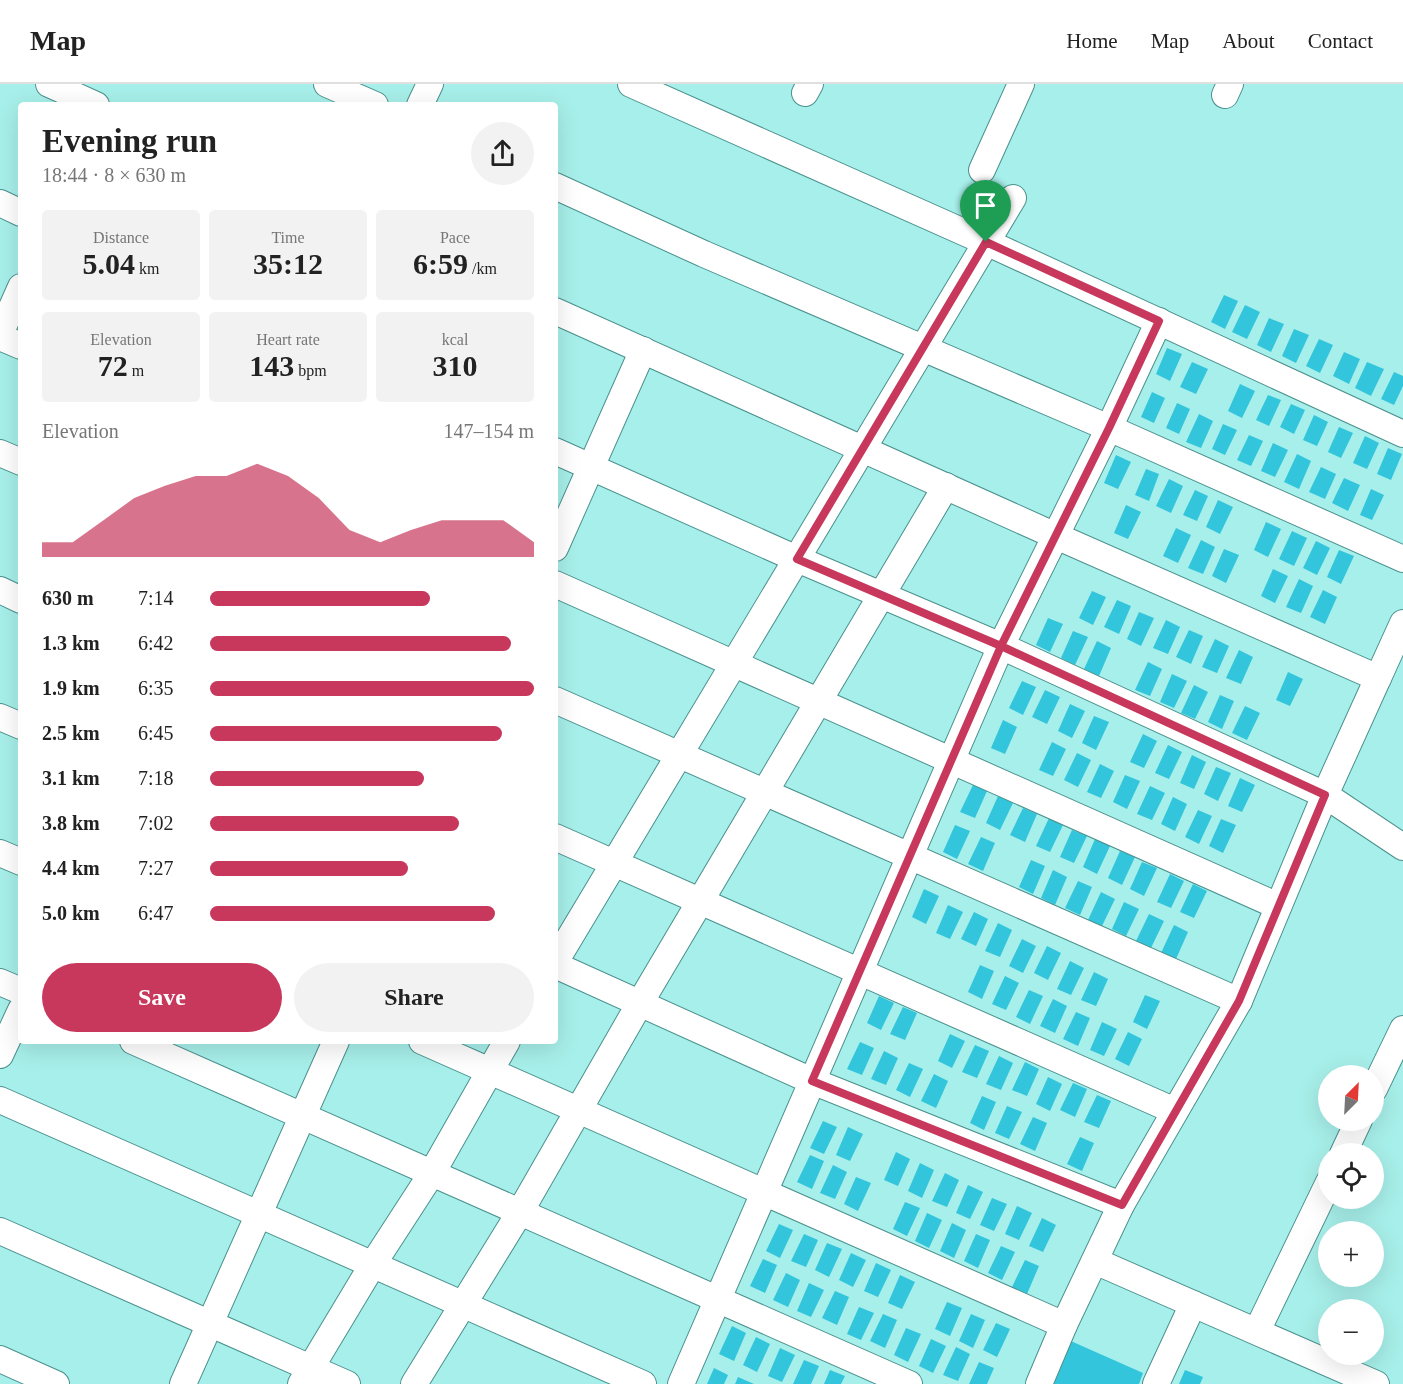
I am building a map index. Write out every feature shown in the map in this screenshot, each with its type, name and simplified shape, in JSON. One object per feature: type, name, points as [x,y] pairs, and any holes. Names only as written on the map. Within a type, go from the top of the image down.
[{"type":"street","points":[[49,84],[89,102]]},
{"type":"street","points":[[327,84],[368,102]]},
{"type":"street","points":[[421,102],[430,84]]},
{"type":"street","points":[[631,84],[986,242],[1403,434]]},
{"type":"street","points":[[982,170],[1021,84]]},
{"type":"street","points":[[558,187],[704,254],[1109,428],[1403,559]]},
{"type":"street","points":[[558,959],[1013,198]]},
{"type":"street","points":[[0,203],[18,212]]},
{"type":"street","points":[[18,293],[0,336],[18,345]]},
{"type":"street","points":[[558,312],[1378,678]]},
{"type":"street","points":[[681,1384],[1001,646],[1109,428],[1159,321]]},
{"type":"street","points":[[558,541],[643,350]]},
{"type":"street","points":[[558,452],[797,559],[1001,646],[1325,795],[1403,847]]},
{"type":"street","points":[[0,453],[18,461]]},
{"type":"street","points":[[414,1384],[520,1212],[577,1110],[946,486]]},
{"type":"street","points":[[558,585],[1278,906]]},
{"type":"street","points":[[0,590],[18,599]]},
{"type":"street","points":[[1039,1384],[1064,1325],[1122,1205],[1239,1001],[1325,795],[1403,622]]},
{"type":"street","points":[[558,701],[1239,1001]]},
{"type":"street","points":[[0,717],[18,725]]},
{"type":"street","points":[[558,838],[1175,1111]]},
{"type":"street","points":[[0,853],[18,861]]},
{"type":"street","points":[[558,965],[812,1081],[1122,1205]]},
{"type":"street","points":[[0,982],[18,990]]},
{"type":"street","points":[[0,1055],[18,1016]]},
{"type":"street","points":[[1384,1068],[1403,1029]]},
{"type":"street","points":[[140,1044],[909,1384]]},
{"type":"street","points":[[183,1384],[335,1044]]},
{"type":"street","points":[[429,1044],[1064,1325]]},
{"type":"street","points":[[306,1376],[373,1264],[432,1173],[505,1044]]},
{"type":"street","points":[[0,1100],[643,1384]]},
{"type":"street","points":[[1257,1331],[1318,1205]]},
{"type":"street","points":[[0,1231],[210,1324],[306,1376],[347,1384]]},
{"type":"street","points":[[1095,1261],[1370,1383]]},
{"type":"street","points":[[1156,1384],[1193,1304]]},
{"type":"street","points":[[0,1359],[56,1384]]},
{"type":"building","points":[[1224,295],[1238,301],[1225,329],[1211,322]]},
{"type":"building","points":[[1245,305],[1260,312],[1247,339],[1232,332]]},
{"type":"building","points":[[1269,318],[1284,324],[1271,352],[1257,345]]},
{"type":"building","points":[[1294,329],[1309,335],[1296,363],[1282,356]]},
{"type":"building","points":[[1319,339],[1333,345],[1320,373],[1306,366]]},
{"type":"building","points":[[1167,348],[1182,354],[1170,381],[1156,374]]},
{"type":"building","points":[[1344,352],[1360,359],[1349,384],[1333,376]]},
{"type":"building","points":[[1192,362],[1208,369],[1196,394],[1180,387]]},
{"type":"building","points":[[1367,362],[1384,369],[1371,396],[1355,388]]},
{"type":"building","points":[[1394,372],[1403,376],[1403,386],[1394,405],[1381,399]]},
{"type":"building","points":[[1240,384],[1255,391],[1242,418],[1228,411]]},
{"type":"building","points":[[1152,392],[1165,398],[1154,423],[1141,417]]},
{"type":"building","points":[[1268,395],[1281,400],[1269,426],[1256,420]]},
{"type":"building","points":[[1177,403],[1190,409],[1179,434],[1166,428]]},
{"type":"building","points":[[1291,404],[1305,410],[1294,434],[1280,427]]},
{"type":"building","points":[[1199,414],[1213,421],[1201,448],[1186,442]]},
{"type":"building","points":[[1314,415],[1328,422],[1317,446],[1303,440]]},
{"type":"building","points":[[1223,424],[1237,430],[1225,455],[1212,449]]},
{"type":"building","points":[[1339,427],[1353,433],[1341,458],[1328,452]]},
{"type":"building","points":[[1249,435],[1263,441],[1251,466],[1237,460]]},
{"type":"building","points":[[1365,436],[1379,443],[1367,469],[1353,463]]},
{"type":"building","points":[[1273,443],[1288,450],[1275,477],[1261,471]]},
{"type":"building","points":[[1388,448],[1402,454],[1391,480],[1377,474]]},
{"type":"building","points":[[1297,454],[1311,461],[1299,489],[1284,482]]},
{"type":"building","points":[[1116,455],[1131,462],[1118,489],[1104,483]]},
{"type":"building","points":[[1321,467],[1336,474],[1325,499],[1309,492]]},
{"type":"building","points":[[1146,469],[1159,474],[1149,501],[1135,495]]},
{"type":"building","points":[[1344,478],[1360,485],[1348,511],[1332,503]]},
{"type":"building","points":[[1169,479],[1183,486],[1171,513],[1156,506]]},
{"type":"building","points":[[1371,489],[1384,495],[1372,520],[1360,515]]},
{"type":"building","points":[[1195,490],[1208,496],[1197,521],[1183,515]]},
{"type":"building","points":[[1218,500],[1233,507],[1220,534],[1206,527]]},
{"type":"building","points":[[1126,505],[1141,512],[1128,539],[1114,533]]},
{"type":"building","points":[[1266,522],[1281,529],[1268,557],[1254,550]]},
{"type":"building","points":[[1176,528],[1191,535],[1178,563],[1163,556]]},
{"type":"building","points":[[1292,531],[1307,538],[1294,566],[1279,559]]},
{"type":"building","points":[[1201,540],[1215,547],[1203,574],[1188,568]]},
{"type":"building","points":[[1316,541],[1330,548],[1317,575],[1303,568]]},
{"type":"building","points":[[1224,549],[1239,555],[1226,583],[1212,576]]},
{"type":"building","points":[[1339,550],[1354,556],[1341,584],[1327,577]]},
{"type":"building","points":[[1273,569],[1288,576],[1275,603],[1261,596]]},
{"type":"building","points":[[1299,579],[1313,586],[1301,613],[1286,607]]},
{"type":"building","points":[[1323,590],[1337,597],[1325,624],[1310,617]]},
{"type":"building","points":[[1092,591],[1106,597],[1093,625],[1079,618]]},
{"type":"building","points":[[1117,600],[1131,606],[1119,634],[1104,627]]},
{"type":"building","points":[[1139,612],[1154,618],[1141,646],[1127,639]]},
{"type":"building","points":[[1048,618],[1063,624],[1050,652],[1036,645]]},
{"type":"building","points":[[1166,620],[1180,627],[1168,654],[1153,648]]},
{"type":"building","points":[[1189,630],[1203,636],[1191,664],[1176,657]]},
{"type":"building","points":[[1073,631],[1088,637],[1075,665],[1061,658]]},
{"type":"building","points":[[1215,639],[1229,646],[1217,673],[1202,667]]},
{"type":"building","points":[[1097,641],[1111,648],[1099,676],[1084,669]]},
{"type":"building","points":[[1239,650],[1253,657],[1241,684],[1226,678]]},
{"type":"building","points":[[1148,662],[1162,669],[1150,696],[1135,690]]},
{"type":"building","points":[[1288,672],[1303,679],[1290,706],[1276,700]]},
{"type":"building","points":[[1172,674],[1187,681],[1174,708],[1160,702]]},
{"type":"building","points":[[1022,681],[1036,687],[1023,715],[1009,708]]},
{"type":"building","points":[[1194,685],[1208,692],[1195,719],[1181,713]]},
{"type":"building","points":[[1045,690],[1060,697],[1047,724],[1032,717]]},
{"type":"building","points":[[1220,695],[1234,701],[1222,729],[1208,722]]},
{"type":"building","points":[[1070,704],[1085,711],[1072,738],[1058,731]]},
{"type":"building","points":[[1245,706],[1260,713],[1247,740],[1232,733]]},
{"type":"building","points":[[1094,716],[1109,722],[1096,750],[1082,743]]},
{"type":"building","points":[[1003,720],[1017,727],[1005,754],[991,748]]},
{"type":"building","points":[[1143,734],[1157,741],[1144,768],[1130,762]]},
{"type":"building","points":[[1052,742],[1066,749],[1053,776],[1039,770]]},
{"type":"building","points":[[1168,745],[1182,752],[1169,779],[1155,773]]},
{"type":"building","points":[[1077,753],[1091,760],[1078,787],[1064,780]]},
{"type":"building","points":[[1192,755],[1206,762],[1194,789],[1180,783]]},
{"type":"building","points":[[1100,764],[1114,771],[1101,798],[1087,792]]},
{"type":"building","points":[[1216,767],[1231,773],[1218,801],[1204,794]]},
{"type":"building","points":[[1125,775],[1140,781],[1127,809],[1113,802]]},
{"type":"building","points":[[1240,778],[1255,785],[1242,812],[1228,806]]},
{"type":"building","points":[[973,785],[987,791],[975,818],[960,812]]},
{"type":"building","points":[[1150,786],[1165,793],[1152,820],[1137,814]]},
{"type":"building","points":[[998,796],[1013,803],[1000,830],[986,823]]},
{"type":"building","points":[[1173,797],[1187,804],[1175,831],[1161,824]]},
{"type":"building","points":[[1023,808],[1037,814],[1025,842],[1010,835]]},
{"type":"building","points":[[1198,810],[1212,816],[1199,844],[1185,837]]},
{"type":"building","points":[[1049,818],[1063,825],[1050,852],[1036,846]]},
{"type":"building","points":[[1221,819],[1236,825],[1223,853],[1209,846]]},
{"type":"building","points":[[955,825],[970,831],[957,859],[943,852]]},
{"type":"building","points":[[1072,830],[1087,836],[1074,863],[1060,857]]},
{"type":"building","points":[[981,837],[995,843],[983,871],[968,864]]},
{"type":"building","points":[[1095,839],[1110,846],[1097,874],[1083,867]]},
{"type":"building","points":[[1120,851],[1135,857],[1122,885],[1108,878]]},
{"type":"building","points":[[1031,860],[1045,866],[1033,894],[1019,887]]},
{"type":"building","points":[[1142,862],[1157,868],[1144,896],[1130,889]]},
{"type":"building","points":[[1053,870],[1067,877],[1055,905],[1041,898]]},
{"type":"building","points":[[1170,874],[1184,881],[1171,908],[1157,902]]},
{"type":"building","points":[[1078,881],[1092,887],[1080,915],[1065,908]]},
{"type":"building","points":[[1193,884],[1207,891],[1194,918],[1180,912]]},
{"type":"building","points":[[924,889],[939,896],[926,924],[912,917]]},
{"type":"building","points":[[1101,892],[1115,899],[1102,926],[1088,920]]},
{"type":"building","points":[[1124,902],[1139,909],[1126,936],[1112,929]]},
{"type":"building","points":[[948,905],[963,912],[950,939],[936,933]]},
{"type":"building","points":[[974,912],[988,919],[976,946],[961,939]]},
{"type":"building","points":[[1149,914],[1164,921],[1151,948],[1136,941]]},
{"type":"building","points":[[998,923],[1012,930],[1000,957],[985,951]]},
{"type":"building","points":[[1174,925],[1188,932],[1176,959],[1161,953]]},
{"type":"building","points":[[1022,939],[1036,946],[1023,973],[1009,966]]},
{"type":"building","points":[[1047,946],[1061,953],[1048,980],[1034,973]]},
{"type":"building","points":[[1070,961],[1084,968],[1071,995],[1057,989]]},
{"type":"building","points":[[980,965],[994,971],[982,999],[968,992]]},
{"type":"building","points":[[1094,972],[1108,979],[1096,1006],[1081,1000]]},
{"type":"building","points":[[1005,976],[1019,983],[1006,1010],[992,1004]]},
{"type":"building","points":[[1029,990],[1043,996],[1030,1024],[1016,1017]]},
{"type":"building","points":[[1145,995],[1160,1001],[1147,1029],[1133,1022]]},
{"type":"building","points":[[879,996],[894,1003],[881,1030],[867,1023]]},
{"type":"building","points":[[1053,999],[1067,1006],[1055,1033],[1040,1026]]},
{"type":"building","points":[[903,1007],[917,1013],[905,1040],[890,1034]]},
{"type":"building","points":[[1076,1012],[1090,1018],[1078,1046],[1063,1039]]},
{"type":"building","points":[[1102,1022],[1117,1029],[1104,1056],[1090,1050]]},
{"type":"building","points":[[1128,1032],[1142,1039],[1129,1066],[1115,1059]]},
{"type":"building","points":[[950,1034],[965,1041],[952,1068],[938,1061]]},
{"type":"building","points":[[860,1042],[874,1048],[862,1075],[847,1069]]},
{"type":"building","points":[[975,1045],[989,1051],[977,1078],[962,1072]]},
{"type":"building","points":[[884,1051],[898,1058],[886,1085],[871,1079]]},
{"type":"building","points":[[999,1056],[1013,1063],[1001,1090],[986,1084]]},
{"type":"building","points":[[1025,1062],[1039,1069],[1027,1096],[1012,1090]]},
{"type":"building","points":[[909,1063],[923,1069],[910,1097],[896,1090]]},
{"type":"building","points":[[934,1074],[948,1081],[936,1108],[921,1101]]},
{"type":"building","points":[[1048,1077],[1062,1084],[1050,1111],[1036,1104]]},
{"type":"building","points":[[1073,1083],[1087,1089],[1075,1117],[1060,1110]]},
{"type":"building","points":[[1097,1095],[1111,1101],[1099,1128],[1084,1122]]},
{"type":"building","points":[[982,1096],[996,1102],[984,1130],[970,1123]]},
{"type":"building","points":[[1007,1106],[1022,1112],[1009,1139],[995,1133]]},
{"type":"building","points":[[1033,1117],[1047,1123],[1035,1151],[1020,1144]]},
{"type":"building","points":[[823,1121],[837,1127],[824,1154],[810,1148]]},
{"type":"building","points":[[848,1127],[863,1134],[850,1161],[836,1155]]},
{"type":"building","points":[[1080,1137],[1094,1143],[1082,1171],[1067,1164]]},
{"type":"building","points":[[896,1152],[910,1159],[898,1186],[884,1180]]},
{"type":"building","points":[[810,1155],[824,1161],[812,1189],[797,1182]]},
{"type":"building","points":[[920,1163],[934,1170],[922,1198],[908,1191]]},
{"type":"building","points":[[833,1165],[847,1172],[835,1199],[820,1193]]},
{"type":"building","points":[[945,1173],[959,1180],[947,1207],[932,1201]]},
{"type":"building","points":[[856,1177],[871,1183],[858,1211],[844,1204]]},
{"type":"building","points":[[968,1185],[983,1192],[970,1219],[956,1213]]},
{"type":"building","points":[[992,1198],[1007,1204],[994,1231],[980,1225]]},
{"type":"building","points":[[905,1202],[920,1208],[907,1236],[893,1229]]},
{"type":"building","points":[[1017,1206],[1032,1213],[1019,1240],[1005,1234]]},
{"type":"building","points":[[927,1213],[942,1220],[929,1248],[915,1241]]},
{"type":"building","points":[[1042,1218],[1056,1225],[1043,1252],[1029,1246]]},
{"type":"building","points":[[952,1223],[966,1230],[954,1258],[940,1251]]},
{"type":"building","points":[[779,1224],[793,1230],[780,1258],[766,1251]]},
{"type":"building","points":[[804,1234],[818,1240],[806,1267],[791,1261]]},
{"type":"building","points":[[976,1234],[990,1240],[978,1268],[964,1261]]},
{"type":"building","points":[[827,1243],[842,1249],[829,1277],[815,1270]]},
{"type":"building","points":[[1001,1246],[1015,1252],[1002,1280],[988,1273]]},
{"type":"building","points":[[851,1253],[866,1260],[853,1287],[839,1280]]},
{"type":"building","points":[[763,1259],[777,1265],[765,1293],[750,1286]]},
{"type":"building","points":[[1025,1260],[1039,1266],[1027,1294],[1012,1287]]},
{"type":"building","points":[[876,1263],[891,1270],[878,1297],[864,1291]]},
{"type":"building","points":[[786,1273],[800,1280],[788,1307],[773,1300]]},
{"type":"building","points":[[900,1275],[915,1282],[902,1309],[888,1303]]},
{"type":"building","points":[[809,1283],[824,1290],[811,1317],[797,1311]]},
{"type":"building","points":[[835,1291],[849,1297],[837,1325],[822,1318]]},
{"type":"building","points":[[947,1302],[962,1308],[950,1336],[935,1329]]},
{"type":"building","points":[[859,1307],[874,1313],[861,1340],[847,1334]]},
{"type":"building","points":[[883,1314],[897,1320],[885,1348],[870,1341]]},
{"type":"building","points":[[971,1314],[985,1320],[973,1348],[959,1341]]},
{"type":"building","points":[[996,1323],[1010,1329],[997,1357],[983,1350]]},
{"type":"building","points":[[732,1326],[746,1333],[734,1361],[719,1354]]},
{"type":"building","points":[[906,1328],[921,1334],[908,1362],[894,1355]]},
{"type":"building","points":[[756,1337],[770,1344],[757,1372],[743,1365]]},
{"type":"building","points":[[1064,1338],[1143,1373],[1139,1384],[1044,1384]]},
{"type":"building","points":[[931,1339],[946,1346],[933,1373],[919,1366]]},
{"type":"building","points":[[956,1347],[970,1354],[958,1381],[943,1375]]},
{"type":"building","points":[[780,1348],[795,1355],[782,1382],[768,1376]]},
{"type":"building","points":[[804,1360],[819,1366],[811,1384],[793,1384]]},
{"type":"building","points":[[979,1362],[994,1368],[987,1384],[969,1384]]},
{"type":"building","points":[[714,1368],[728,1375],[724,1384],[707,1384]]},
{"type":"building","points":[[830,1370],[845,1376],[841,1384],[824,1384]]},
{"type":"building","points":[[1185,1370],[1203,1377],[1200,1384],[1179,1384]]},
{"type":"building","points":[[738,1377],[754,1384],[735,1384]]},
{"type":"route","points":[[986,242],[797,559],[1001,646],[812,1081],[1122,1205],[1239,1001],[1325,795],[1001,646],[1109,428],[1159,321],[986,242]]}]
